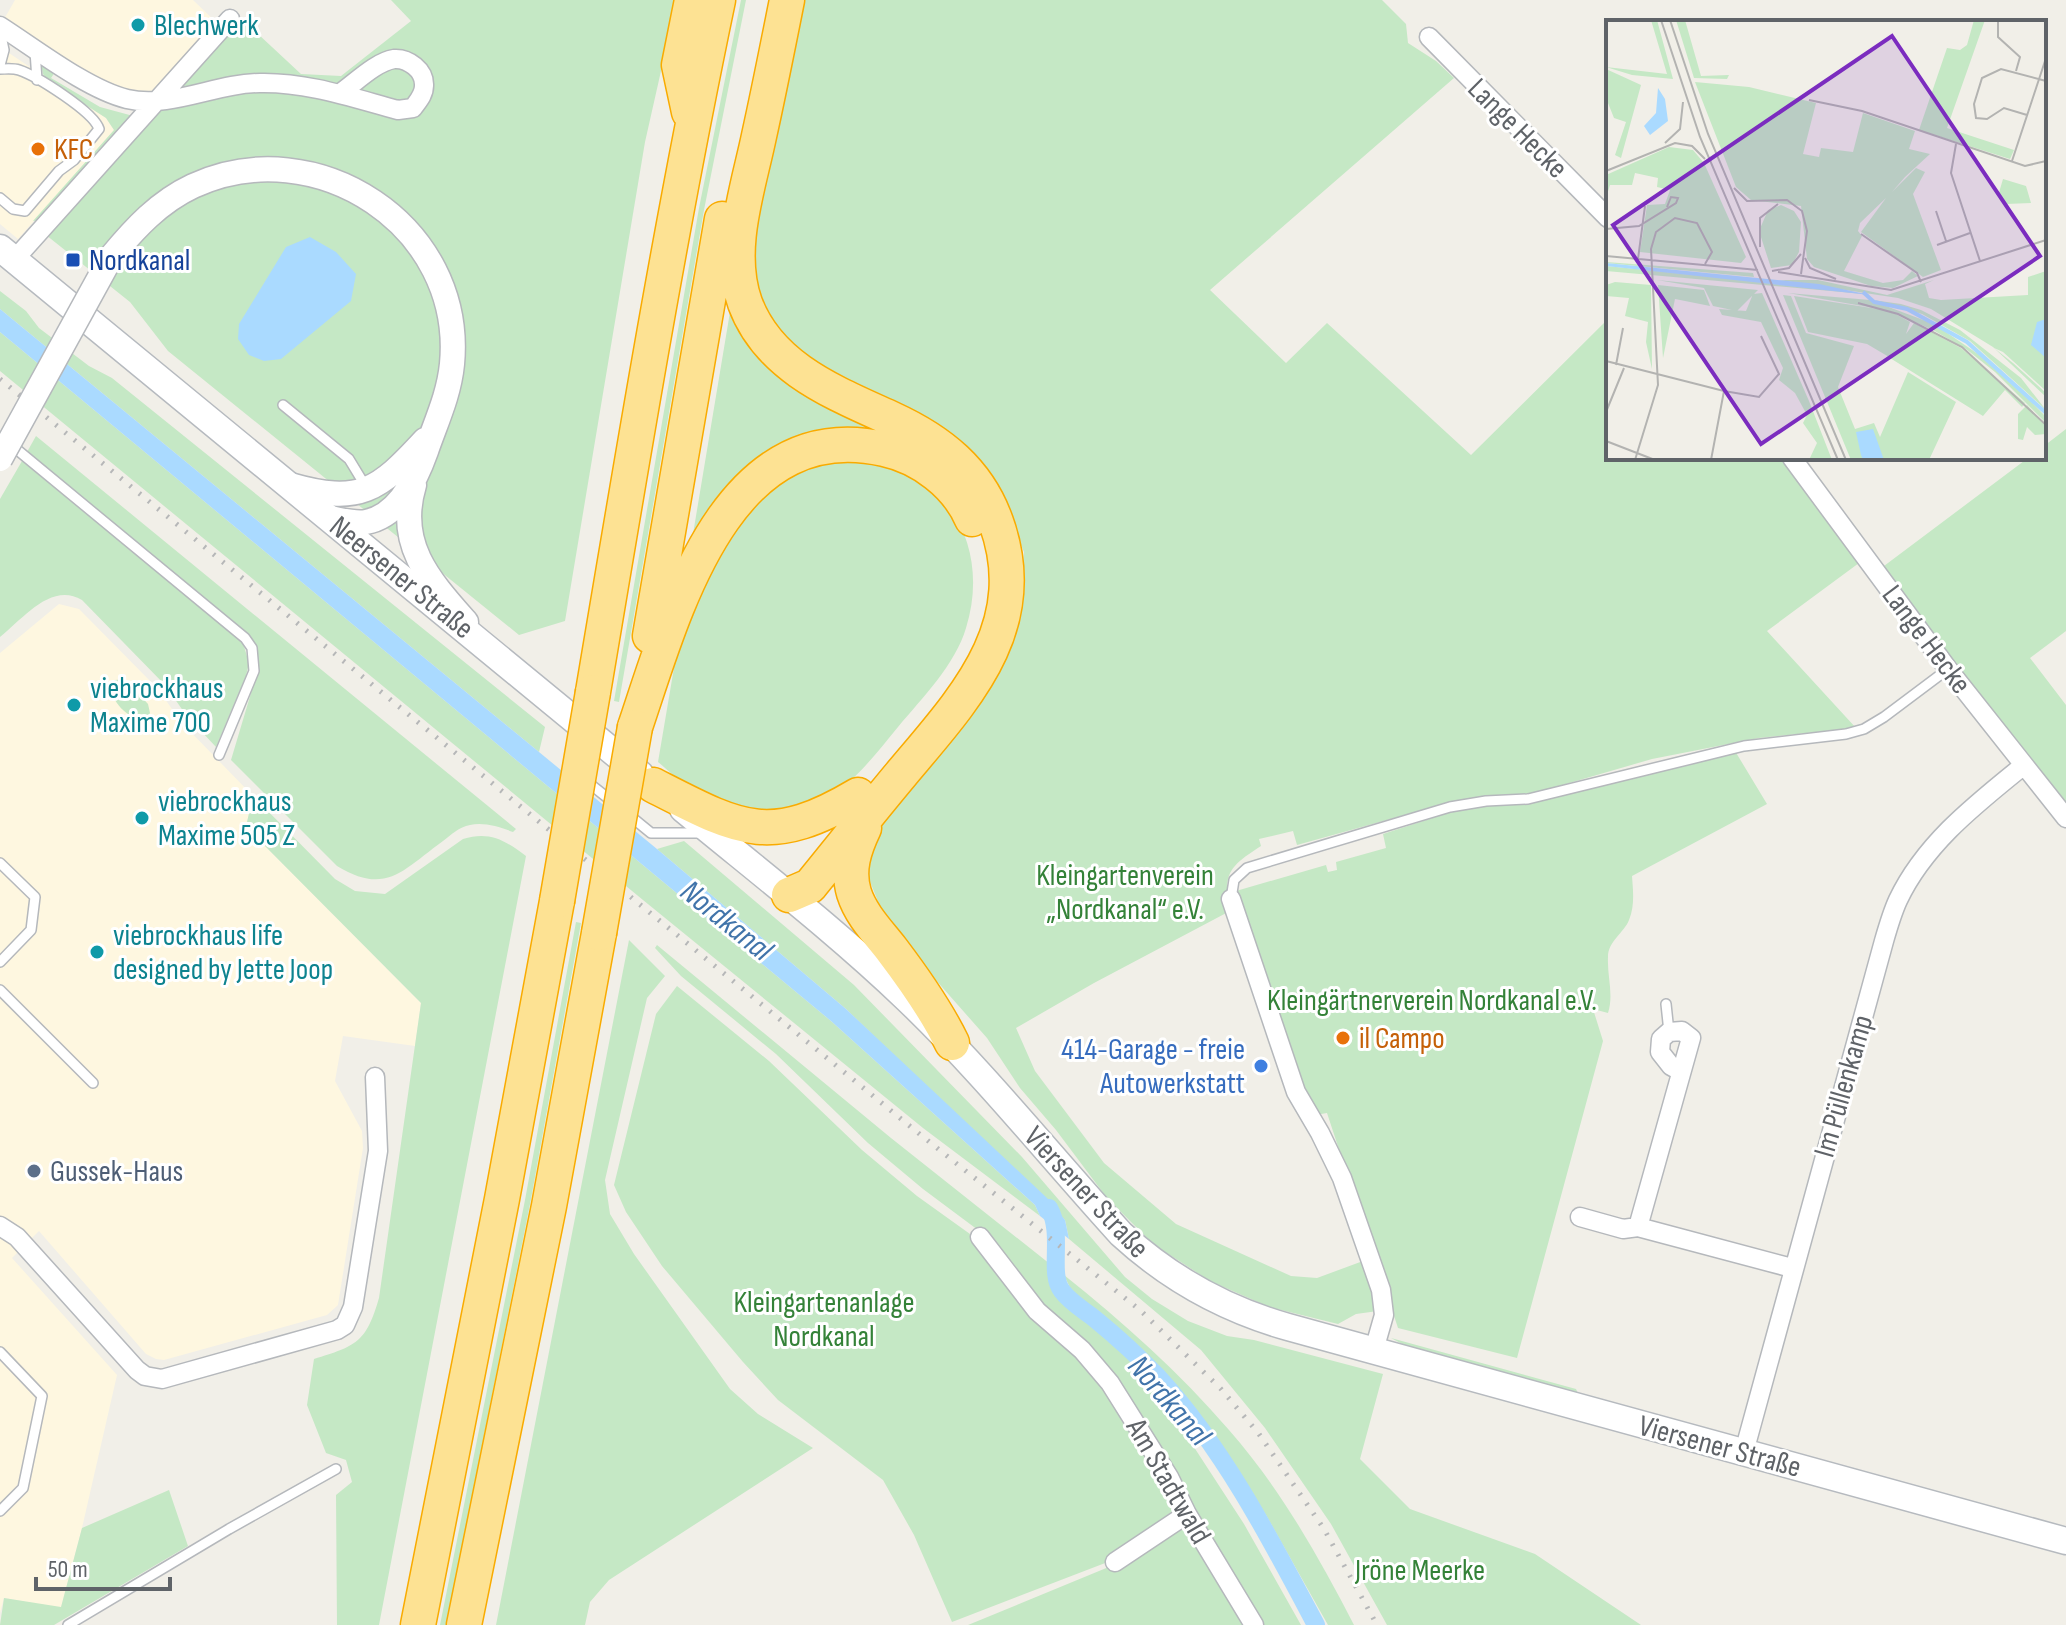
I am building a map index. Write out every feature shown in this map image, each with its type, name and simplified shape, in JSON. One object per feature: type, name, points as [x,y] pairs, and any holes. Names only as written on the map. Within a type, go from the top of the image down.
[{"type":"highway","points":[[692,0],[679,65],[692,125]]},
{"type":"highway","points":[[418,1625],[502,1199],[692,125],[718,0]]},
{"type":"highway","points":[[464,1625],[546,1221],[635,727],[688,401],[766,0]]},
{"type":"highway","points":[[787,0],[741,224],[737,262],[745,303],[765,339],[791,366],[826,389],[912,428],[943,447],[969,471],[990,505],[1002,539],[1007,580],[1001,622],[987,661],[965,699],[866,802],[792,873],[789,895]]},
{"type":"highway","points":[[635,727],[671,620],[694,565],[721,521],[746,491],[774,468],[801,453],[833,445],[867,445],[899,452],[927,467],[952,487],[970,513],[984,546],[987,580],[982,620],[968,656],[866,802],[851,869],[854,894],[868,920],[939,1017],[952,1043]]},
{"type":"highway","points":[[653,785],[717,818],[749,827],[775,828],[801,824],[866,802]]},
{"type":"main road","name":"Neersener Straße","points":[[7,254],[854,950]]},
{"type":"main road","name":"Viersener Straße","points":[[854,950],[952,1043],[1121,1234],[1169,1274],[1193,1289],[1258,1319],[2066,1541]]},
{"type":"street","name":"Neersener Straße","points":[[7,254],[156,101],[230,19]]},
{"type":"street","points":[[0,29],[100,89],[129,99],[156,101],[220,87],[260,83],[299,86],[339,94]]},
{"type":"street","name":"Lange Hecke","points":[[1429,37],[1606,216]]},
{"type":"street","points":[[0,459],[111,257],[134,229],[161,204],[194,185],[233,173],[270,169],[306,172],[341,183],[374,200],[399,221],[422,249],[439,281],[451,322],[452,362],[445,402],[407,506],[408,533],[418,558],[448,601],[488,647]]},
{"type":"street","points":[[290,485],[320,494],[344,496],[368,489],[387,477],[433,432]]},
{"type":"street","name":"Lange Hecke","points":[[1793,460],[1948,669],[2066,818]]},
{"type":"street","points":[[330,518],[363,523],[380,518],[396,505],[415,479]]},
{"type":"street","name":"Im Püllenkamp","points":[[1744,1452],[1792,1268],[1898,900],[1936,843],[1971,808],[2024,765]]},
{"type":"street","points":[[1231,899],[1296,1092],[1342,1178],[1381,1290],[1384,1315],[1374,1350]]},
{"type":"street","points":[[1638,1227],[1691,1038],[1682,1031],[1669,1032]]},
{"type":"street","points":[[0,1226],[17,1237],[137,1370],[154,1379],[337,1330],[345,1325],[353,1307],[378,1151],[375,1077]]},
{"type":"street","points":[[1580,1217],[1623,1229],[1638,1227],[1792,1268]]},
{"type":"street","name":"Am Stadtwald","points":[[980,1237],[1037,1311],[1082,1350],[1110,1383],[1254,1625]]},
{"type":"street","points":[[1115,1562],[1187,1514]]},
{"type":"lane","points":[[0,29],[4,50],[0,67],[17,69],[37,80],[96,121],[99,129],[28,209],[20,212],[0,198]]},
{"type":"lane","points":[[35,48],[37,80]]},
{"type":"lane","points":[[283,405],[349,459],[368,489]]},
{"type":"lane","points":[[0,436],[245,638],[252,648],[254,671],[219,755]]},
{"type":"lane","points":[[1231,899],[1234,880],[1247,868],[1450,807],[1528,799],[1744,746],[1846,734],[1864,729],[1948,669]]},
{"type":"lane","points":[[573,770],[651,833],[683,835],[711,832]]},
{"type":"lane","points":[[0,863],[35,897],[31,930],[3,954]]},
{"type":"lane","points":[[0,990],[93,1083]]},
{"type":"lane","points":[[1666,1004],[1669,1032]]},
{"type":"lane","points":[[0,1352],[42,1396],[23,1488],[0,1511]]},
{"type":"lane","points":[[68,1625],[336,1469]]},
{"type":"shaded area","points":[[15,0],[193,0],[218,24],[157,91],[138,93],[112,87],[3,21]]},
{"type":"shaded area","points":[[0,47],[106,118],[114,130],[18,239],[0,224]]},
{"type":"shaded area","points":[[59,604],[79,609],[158,689],[181,722],[253,796],[244,835],[263,844],[421,1003],[415,1046],[343,1036],[335,1081],[362,1131],[363,1148],[338,1305],[327,1315],[164,1360],[156,1359],[146,1354],[39,1231],[12,1258],[117,1375],[61,1608],[4,1598],[0,1613],[0,653]]},
{"type":"green space","points":[[391,0],[677,0],[645,142],[565,621],[519,635],[168,351],[130,302],[46,235],[241,18],[301,74],[341,76],[411,21]]},
{"type":"green space","points":[[741,0],[746,0],[704,210],[619,702],[614,701],[699,208]]},
{"type":"green space","name":"Kleingartenverein „Nordkanal“ e.V.","points":[[804,0],[1382,0],[1406,24],[1408,43],[1436,61],[1454,78],[1210,290],[1286,363],[1327,323],[1471,455],[1606,321],[1606,460],[1783,460],[1859,563],[1767,631],[1856,728],[1759,738],[1652,759],[1528,795],[1448,803],[1297,845],[1293,831],[1259,839],[1261,846],[1235,865],[1228,879],[1230,911],[1016,1028],[1035,1071],[1104,1163],[1176,1224],[1291,1276],[1317,1278],[1363,1261],[1378,1311],[1356,1314],[1338,1324],[1269,1307],[1210,1281],[1153,1244],[1107,1198],[1020,1088],[987,1038],[912,953],[881,909],[867,874],[869,842],[886,815],[986,688],[1016,632],[1024,552],[993,479],[821,374],[788,346],[763,309],[753,271],[757,228]]},
{"type":"green space","points":[[41,63],[55,72],[51,78],[100,107],[137,117],[43,220],[33,221],[114,130],[106,118],[48,81]]},
{"type":"green space","points":[[0,291],[26,311],[39,328],[89,366],[112,378],[545,727],[539,752],[0,309]]},
{"type":"green space","points":[[732,300],[907,437],[800,442],[691,546]]},
{"type":"green space","points":[[0,332],[831,1021],[1035,1205],[1040,1216],[923,1128],[0,371]]},
{"type":"green space","points":[[2066,429],[2066,631],[2030,658],[2066,705],[2066,807],[1880,569],[2025,460],[2046,460],[2046,444]]},
{"type":"green space","points":[[36,436],[516,829],[513,832],[486,825],[466,826],[405,870],[382,879],[354,875],[337,866],[231,760],[257,673],[258,654],[249,635],[27,452]]},
{"type":"green space","points":[[839,456],[870,457],[912,472],[949,506],[969,551],[973,576],[972,602],[961,642],[946,668],[860,772],[831,797],[814,806],[796,813],[770,816],[695,793],[658,762],[677,650],[697,585],[759,493],[800,465]]},
{"type":"green space","points":[[22,461],[243,643],[249,663],[246,676],[216,747],[186,715],[165,685],[82,600],[71,596],[49,599],[28,612],[0,637],[0,499]]},
{"type":"green space","points":[[125,679],[148,704],[150,713],[145,721],[126,713],[113,697],[110,684]]},
{"type":"green space","name":"Kleingärtnerverein Nordkanal e.V.","points":[[1735,751],[1767,804],[1632,876],[1631,915],[1609,951],[1608,1013],[1593,1009],[1603,1041],[1517,1358],[1398,1328],[1327,1113],[1315,1115],[1303,1089],[1236,891],[1326,865],[1328,872],[1337,870],[1336,862],[1386,848],[1383,834],[1451,812]]},
{"type":"green space","points":[[253,796],[335,879],[355,891],[385,894],[463,839],[472,837],[496,838],[526,856],[379,1625],[337,1625],[336,1495],[352,1482],[346,1460],[326,1453],[307,1405],[314,1359],[350,1346],[364,1334],[379,1298],[421,1003],[263,844],[244,835]]},
{"type":"green space","name":"Jröne Meerke","points":[[684,841],[854,985],[1022,1157],[1125,1277],[1152,1299],[1188,1321],[1227,1336],[1254,1340],[1383,1374],[1360,1459],[1410,1509],[1535,1554],[1641,1625],[1387,1625],[1331,1524],[1265,1428],[1201,1350],[1069,1239],[1065,1220],[846,1009],[657,849]]},
{"type":"green space","points":[[576,922],[581,923],[531,1199],[448,1617],[446,1625],[440,1625],[525,1200]]},
{"type":"green space","points":[[629,940],[665,976],[647,998],[605,1180],[610,1214],[634,1254],[730,1389],[758,1414],[813,1448],[609,1580],[590,1602],[585,1625],[496,1625]]},
{"type":"green space","points":[[657,945],[1050,1264],[1051,1284],[1058,1296],[1115,1344],[1151,1381],[1244,1524],[1301,1625],[1260,1625],[1144,1429],[1040,1307],[982,1233],[868,1143],[776,1054],[681,976],[655,948]]},
{"type":"green space","name":"Kleingartenanlage Nordkanal","points":[[677,986],[769,1061],[862,1150],[917,1196],[970,1234],[994,1259],[1105,1383],[1179,1511],[1113,1560],[952,1622],[914,1535],[883,1480],[778,1400],[743,1362],[662,1266],[626,1212],[614,1185],[656,1014]]},
{"type":"green space","points":[[1064,1275],[1171,1368],[1248,1452],[1298,1524],[1354,1625],[1328,1625],[1266,1515],[1195,1410],[1121,1333],[1073,1294]]},
{"type":"green space","points":[[1391,1338],[1576,1389],[1580,1398],[1423,1355]]},
{"type":"green space","points":[[169,1490],[188,1546],[54,1625],[0,1625],[4,1598],[61,1607],[82,1528]]},
{"type":"green space","points":[[1181,1529],[1193,1532],[1248,1625],[968,1625],[1116,1564]]},
{"type":"water","points":[[310,237],[336,252],[356,274],[351,301],[281,359],[264,361],[249,355],[238,339],[239,324],[286,247]]},
{"type":"water","points":[[0,309],[657,849],[846,1009],[1047,1198],[1065,1220],[1069,1239],[1040,1216],[1035,1205],[831,1021],[0,332]]},
{"type":"waterway","name":"Nordkanal","points":[[1049,1208],[1055,1229],[1056,1274],[1062,1291],[1120,1340],[1182,1405],[1245,1496],[1316,1625]]},
{"type":"railway","points":[[0,379],[917,1132],[1140,1310],[1221,1389],[1259,1434],[1324,1529],[1377,1625]]},
{"type":"place","name":"Blechwerk","points":[[138,25]]},
{"type":"place","name":"KFC","points":[[38,149]]},
{"type":"place","name":"Nordkanal","points":[[73,260]]},
{"type":"place","name":"viebrockhaus Maxime 700","points":[[74,705]]},
{"type":"place","name":"viebrockhaus Maxime 505 Z","points":[[142,818]]},
{"type":"place","name":"viebrockhaus life designed by Jette Joop","points":[[97,952]]},
{"type":"place","name":"il Campo","points":[[1343,1038]]},
{"type":"place","name":"414-Garage - freie Autowerkstatt","points":[[1261,1066]]},
{"type":"place","name":"Gussek-Haus","points":[[34,1171]]}]
